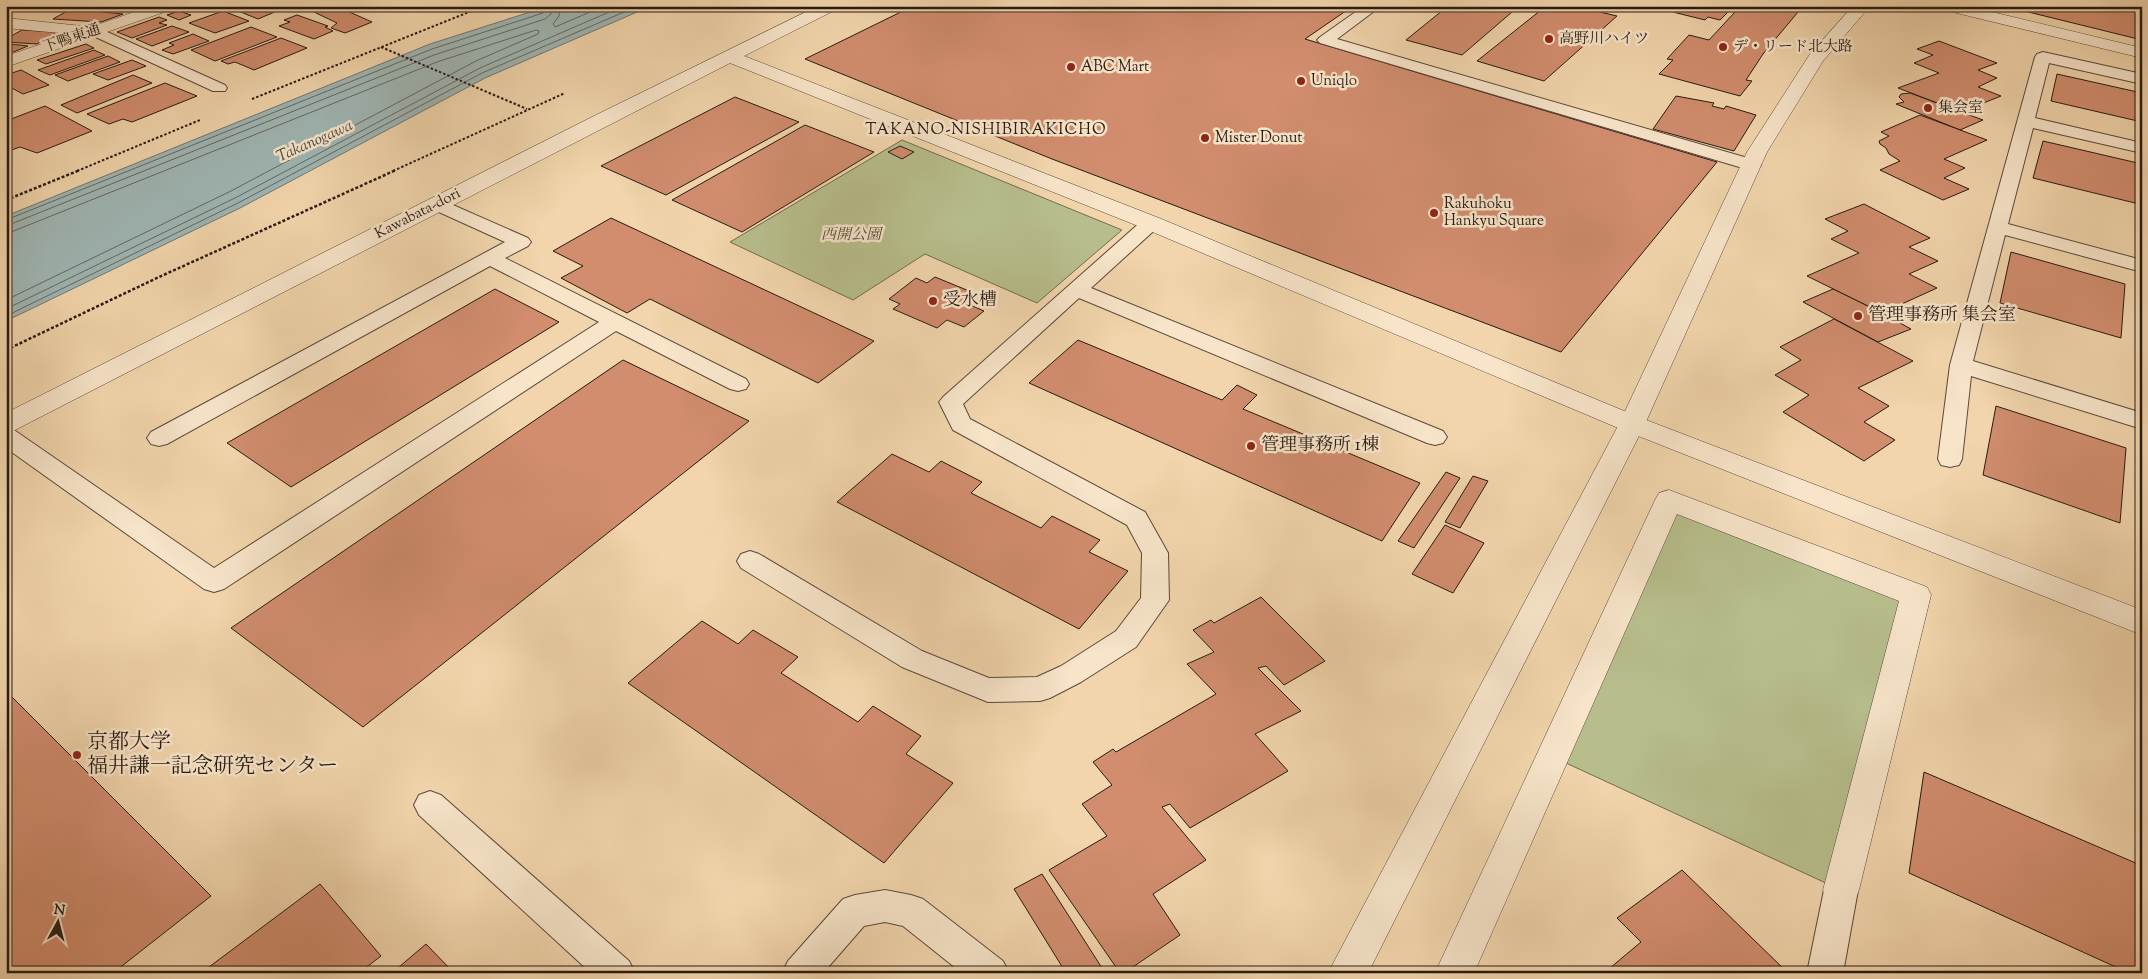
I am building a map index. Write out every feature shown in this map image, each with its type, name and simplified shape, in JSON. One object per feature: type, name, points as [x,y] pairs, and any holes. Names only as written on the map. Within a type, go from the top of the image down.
[{"type":"street","name":"下鴨東通","points":[[6,62],[166,6]]},
{"type":"street","name":"Kawabata-dori","points":[[6,424],[603,119],[831,6]]},
{"type":"street","points":[[1347,973],[1632,424],[1758,152],[1816,58],[1862,6]]},
{"type":"street","points":[[1946,6],[2142,53]]},
{"type":"street","points":[[6,23],[94,31]]},
{"type":"street","points":[[731,57],[1151,223],[1632,424],[2142,623]]},
{"type":"street","points":[[1454,973],[1669,500],[1916,595],[1840,890]]},
{"type":"lane","points":[[1374,6],[1325,40],[1752,165]]},
{"type":"lane","points":[[94,31],[219,88]]},
{"type":"lane","points":[[1950,459],[1961,364],[2043,57],[2142,79]]},
{"type":"lane","points":[[2026,121],[2142,148]]},
{"type":"lane","points":[[159,438],[521,242],[437,204]]},
{"type":"lane","points":[[750,561],[912,659],[988,690],[1040,689],[1071,674],[1126,639],[1155,600],[1155,553],[1136,519],[961,424],[950,402],[1151,223]]},
{"type":"lane","points":[[1998,227],[2142,266]]},
{"type":"lane","points":[[490,258],[738,384]]},
{"type":"lane","points":[[1075,289],[1435,437]]},
{"type":"lane","points":[[6,436],[214,582],[615,322]]},
{"type":"lane","points":[[1961,364],[2142,421]]},
{"type":"lane","points":[[430,805],[618,973]]},
{"type":"lane","points":[[1825,973],[1840,890]]},
{"type":"lane","points":[[800,973],[854,911],[885,906],[911,911],[991,973]]},
{"type":"path","points":[[380,47],[528,110]]},
{"type":"path","points":[[6,350],[159,277],[572,90]]},
{"type":"green space","name":"西開公園","points":[[902,140],[1122,230],[1037,303],[925,254],[853,300],[730,242]]},
{"type":"green space","points":[[1669,500],[1916,595],[1841,890],[1553,757]]},
{"type":"water","name":"Takanogawa","points":[[549,6],[651,6],[485,78],[240,208],[6,321],[6,216],[430,44]]},
{"type":"building","points":[[76,6],[90,6],[83,10],[123,14],[101,22],[53,19]]},
{"type":"building","points":[[103,6],[143,6],[127,12],[99,8]]},
{"type":"building","points":[[226,6],[264,6],[277,11],[258,19]]},
{"type":"building","points":[[329,6],[336,6],[372,22],[345,33],[331,28],[337,23],[314,12]]},
{"type":"building","name":"Rakuhoku Hankyu Square","points":[[913,6],[1353,6],[1305,39],[1717,162],[1561,352],[1052,159],[805,59]]},
{"type":"building","name":"高野川ハイツ","points":[[1448,6],[1519,6],[1462,55],[1406,40]]},
{"type":"building","name":"高野川ハイツ","points":[[1546,6],[1582,6],[1578,7],[1617,16],[1544,81],[1477,61]]},
{"type":"building","name":"デ・リード北大路","points":[[1669,6],[1803,6],[1763,54],[1746,80],[1752,81],[1740,96],[1659,74],[1673,60],[1667,59],[1689,35],[1709,40],[1735,12],[1729,11],[1720,20],[1708,17],[1705,20],[1673,12],[1676,9]]},
{"type":"building","points":[[2004,6],[2142,6],[2142,40]]},
{"type":"building","points":[[179,11],[191,15],[179,20],[167,15]]},
{"type":"building","points":[[223,11],[249,21],[215,33],[189,23]]},
{"type":"building","points":[[297,15],[328,26],[325,27],[333,31],[314,39],[279,26],[290,22],[284,20]]},
{"type":"building","points":[[159,17],[167,20],[159,23],[167,25],[132,38],[117,32]]},
{"type":"building","points":[[172,26],[189,32],[152,46],[136,39]]},
{"type":"building","points":[[251,27],[277,37],[215,61],[191,50]]},
{"type":"building","points":[[22,30],[57,32],[37,44],[6,42],[6,39]]},
{"type":"building","points":[[193,34],[209,41],[173,54],[162,50],[174,45],[169,43]]},
{"type":"building","points":[[281,38],[307,48],[254,70],[235,62],[228,64],[221,61]]},
{"type":"building","points":[[1939,41],[1997,63],[1978,70],[1997,78],[1978,87],[2001,96],[1961,112],[1898,88],[1939,73],[1914,63],[1933,55],[1917,49]]},
{"type":"building","points":[[6,44],[20,45],[28,46],[6,55]]},
{"type":"building","points":[[86,44],[94,48],[46,64],[37,60]]},
{"type":"building","points":[[94,50],[105,55],[50,75],[38,70]]},
{"type":"building","points":[[108,56],[120,62],[68,81],[55,75]]},
{"type":"building","points":[[132,60],[146,66],[108,80],[93,74]]},
{"type":"building","points":[[21,70],[49,85],[23,94],[6,85],[6,75]]},
{"type":"building","points":[[2057,74],[2142,93],[2142,122],[2051,101]]},
{"type":"building","points":[[133,75],[152,83],[77,113],[61,105]]},
{"type":"building","points":[[165,83],[197,96],[132,122],[123,119],[109,124],[87,114]]},
{"type":"building","name":"集会室","points":[[1910,93],[1983,120],[1960,130],[1896,104],[1904,102],[1899,97],[1901,94]]},
{"type":"building","points":[[1676,96],[1714,103],[1712,106],[1724,109],[1726,106],[1756,115],[1734,151],[1653,129]]},
{"type":"building","points":[[735,97],[799,122],[666,195],[601,166]]},
{"type":"building","points":[[45,106],[92,131],[37,153],[20,147],[6,152],[6,121]]},
{"type":"building","points":[[1920,115],[1987,140],[1944,159],[1965,168],[1944,178],[1969,189],[1943,200],[1880,170],[1900,161],[1889,154],[1886,148],[1880,144],[1879,141],[1889,136],[1881,132]]},
{"type":"building","points":[[805,125],[874,152],[742,232],[672,200]]},
{"type":"building","points":[[2043,141],[2142,164],[2142,188],[2139,204],[2033,178]]},
{"type":"building","points":[[900,146],[914,152],[902,159],[888,152]]},
{"type":"building","points":[[1864,204],[1930,238],[1909,247],[1938,261],[1909,274],[1937,288],[1882,313],[1807,276],[1859,253],[1831,239],[1848,231],[1825,219]]},
{"type":"building","points":[[611,218],[874,341],[818,383],[650,299],[627,313],[561,278],[583,266],[553,251]]},
{"type":"building","points":[[2011,252],[2125,284],[2121,338],[2000,303]]},
{"type":"building","name":"受水槽","points":[[935,277],[979,295],[968,304],[984,311],[964,327],[947,320],[937,328],[893,309],[900,304],[889,299],[916,278],[927,283]]},
{"type":"building","points":[[495,289],[559,322],[291,487],[227,443]]},
{"type":"building","name":"管理事務所 集会室","points":[[1833,289],[1911,329],[1878,342],[1803,302]]},
{"type":"building","points":[[1834,319],[1913,361],[1858,388],[1889,406],[1864,422],[1895,440],[1864,461],[1783,412],[1809,395],[1775,375],[1801,360],[1780,347]]},
{"type":"building","name":"管理事務所 1棟","points":[[1078,340],[1222,400],[1237,385],[1257,395],[1243,409],[1420,483],[1382,541],[1029,383]]},
{"type":"building","points":[[623,360],[749,421],[363,727],[231,628]]},
{"type":"building","points":[[1996,406],[2126,448],[2120,523],[1983,475]]},
{"type":"building","points":[[892,454],[929,472],[941,461],[982,482],[971,493],[1041,528],[1052,516],[1100,540],[1089,552],[1128,571],[1079,629],[837,502]]},
{"type":"building","points":[[1446,472],[1460,478],[1414,548],[1398,541]]},
{"type":"building","points":[[1473,476],[1488,481],[1460,528],[1445,522]]},
{"type":"building","points":[[1445,525],[1484,543],[1453,593],[1412,574]]},
{"type":"building","points":[[1261,597],[1325,661],[1284,685],[1266,666],[1258,668],[1301,711],[1255,734],[1288,771],[1190,828],[1170,804],[1162,807],[1206,860],[1153,894],[1180,935],[1124,973],[1120,973],[1049,870],[1107,836],[1082,804],[1112,785],[1093,762],[1113,749],[1116,752],[1216,694],[1187,664],[1214,652],[1193,630],[1211,620],[1214,623]]},
{"type":"building","points":[[702,621],[738,644],[753,630],[798,657],[781,673],[858,722],[873,706],[921,736],[906,754],[953,783],[884,863],[628,683]]},
{"type":"building","points":[[6,691],[211,896],[113,973],[6,973]]},
{"type":"building","points":[[1924,772],[2138,864],[2138,973],[2129,973],[1909,873]]},
{"type":"building","points":[[1682,870],[1788,973],[1614,973],[1610,968],[1641,942],[1617,918]]},
{"type":"building","points":[[1042,874],[1102,968],[1095,973],[1066,973],[1014,889]]},
{"type":"building","points":[[320,884],[381,956],[359,973],[201,973]]},
{"type":"building","points":[[426,944],[454,973],[392,973]]},
{"type":"place","name":"高野川ハイツ","points":[[1549,39]]},
{"type":"place","name":"デ・リード北大路","points":[[1723,47]]},
{"type":"place","name":"ABC Mart","points":[[1071,67]]},
{"type":"place","name":"Uniqlo","points":[[1301,81]]},
{"type":"place","name":"集会室","points":[[1928,108]]},
{"type":"place","name":"Mister Donut","points":[[1205,138]]},
{"type":"place","name":"Rakuhoku Hankyu Square","points":[[1434,213]]},
{"type":"place","name":"受水槽","points":[[933,301]]},
{"type":"place","name":"管理事務所 集会室","points":[[1858,316]]},
{"type":"place","name":"管理事務所 1棟","points":[[1251,446]]},
{"type":"place","name":"京都大学 福井謙一記念研究センター","points":[[77,755]]},
{"type":"district","name":"TAKANO-NISHIBIRAKICHO","points":[[986,130]]}]
